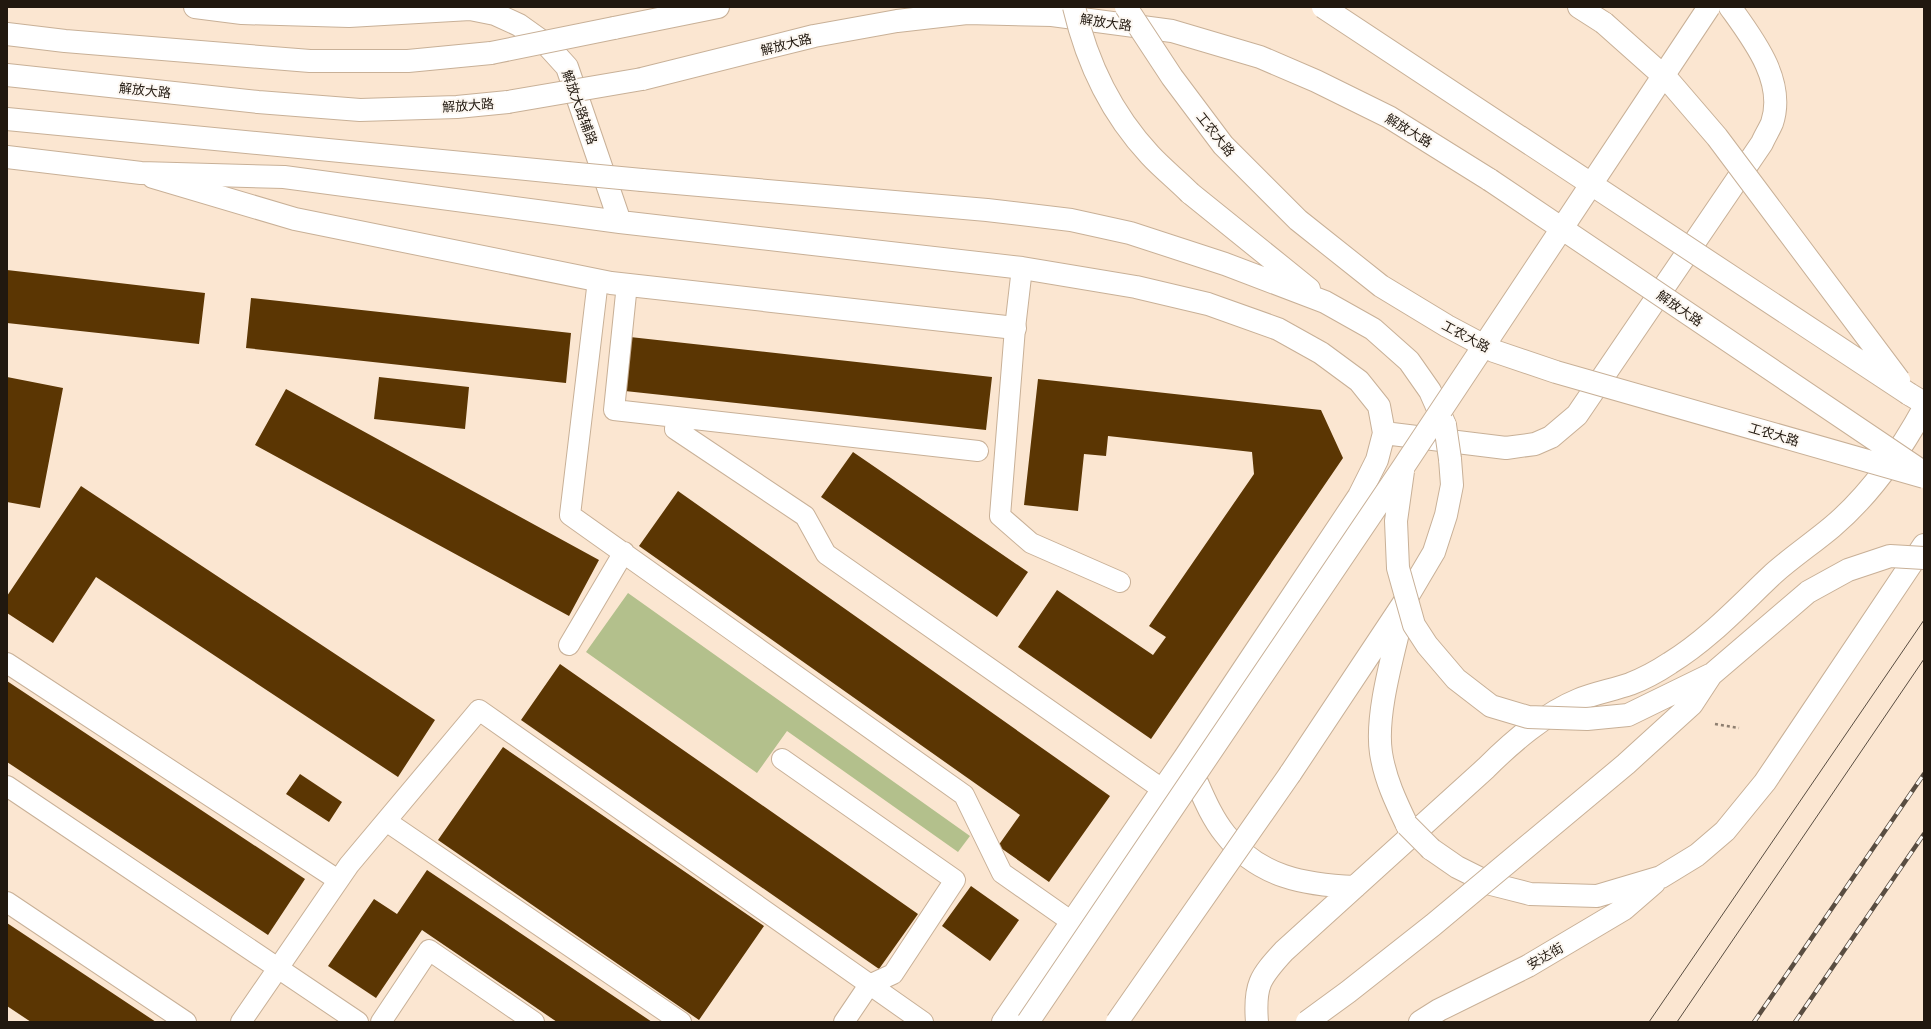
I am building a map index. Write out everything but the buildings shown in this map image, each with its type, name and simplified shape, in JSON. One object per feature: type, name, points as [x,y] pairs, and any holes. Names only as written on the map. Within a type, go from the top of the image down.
[{"type":"main road","name":"解放大路辅路","points":[[195,7],[242,13],[349,16],[470,9],[494,14],[519,25],[547,45],[567,67],[620,222]]},
{"type":"main road","points":[[7,34],[65,41],[310,61],[408,61],[491,52],[718,7]]},
{"type":"main road","points":[[1074,7],[1082,41],[1098,79],[1121,119],[1150,155],[1190,193],[1325,302]]},
{"type":"main road","name":"工农大路","points":[[1126,7],[1172,77],[1223,145],[1298,220],[1381,286],[1447,326],[1494,351],[1556,372],[1924,477]]},
{"type":"main road","points":[[1323,7],[1919,402]]},
{"type":"main road","points":[[1257,1022],[1256,1006],[1258,990],[1264,973],[1284,951],[1486,768],[1508,746],[1560,708],[1578,700],[1631,684],[1670,663],[1711,633],[1774,573],[1833,526],[1859,501],[1875,483],[1914,426],[1919,402],[1717,137],[1668,80],[1604,24],[1579,7]]},
{"type":"main road","points":[[1028,1022],[1404,466],[1710,7]]},
{"type":"main road","points":[[1384,433],[1506,448],[1535,444],[1551,437],[1577,415],[1762,142],[1772,123],[1775,104],[1773,82],[1752,38],[1730,7]]},
{"type":"main road","name":"解放大路","points":[[7,75],[258,102],[360,110],[457,106],[508,102],[642,79],[814,36],[897,21],[967,13],[1052,15],[1172,32],[1260,57],[1316,81],[1389,117],[1490,180],[1924,473]]},
{"type":"main road","points":[[7,119],[642,180],[987,210],[1071,220],[1145,238],[1225,264],[1325,302],[1374,329],[1409,361],[1430,391],[1445,425],[1452,485],[1446,515],[1434,552],[1405,601],[1290,774],[1117,1022]]},
{"type":"main road","points":[[7,157],[141,173],[284,177],[620,222],[1022,268],[1136,287],[1208,304],[1278,329],[1321,353],[1359,381],[1379,406],[1384,433],[1377,460],[1359,496],[1162,790],[1003,1022]]},
{"type":"main road","points":[[141,173],[295,219],[598,280],[1015,328]]},
{"type":"main road","points":[[1404,466],[1396,521],[1398,568],[1414,625],[1427,645],[1456,679],[1491,706],[1528,717],[1587,719],[1628,715],[1711,675],[1808,592],[1842,573],[1890,556],[1924,558]]},
{"type":"main road","points":[[1405,601],[1381,716],[1381,753],[1391,791],[1407,825],[1431,849],[1457,866],[1491,884],[1530,894],[1597,896],[1661,877],[1697,854],[1725,831],[1765,782],[1924,545]]},
{"type":"main road","points":[[1307,1022],[1348,992],[1433,925],[1626,764],[1692,704],[1711,675]]},
{"type":"main road","points":[[1185,756],[1212,813],[1224,834],[1244,855],[1263,867],[1285,877],[1321,886],[1355,887]]},
{"type":"main road","name":"安达街","points":[[1420,1022],[1439,1010],[1528,966],[1624,909],[1661,877]]},
{"type":"lane","points":[[1022,268],[1015,328],[1000,516],[1031,542],[1120,582]]},
{"type":"lane","points":[[598,280],[570,515],[964,794],[1002,873],[1072,922]]},
{"type":"lane","points":[[628,284],[614,410],[978,451]]},
{"type":"lane","points":[[676,417],[675,429],[805,516],[826,554],[1162,790]]},
{"type":"lane","points":[[569,645],[624,552]]},
{"type":"lane","points":[[7,663],[338,880]]},
{"type":"lane","points":[[241,1022],[349,864],[479,710],[923,1022]]},
{"type":"lane","points":[[782,760],[955,880],[893,974],[869,985],[844,1022]]},
{"type":"lane","points":[[7,786],[358,1022]]},
{"type":"lane","points":[[386,821],[681,1022]]},
{"type":"lane","points":[[7,902],[186,1022]]},
{"type":"lane","points":[[381,1022],[429,950],[534,1022]]},
{"type":"green space","points":[[628,593],[970,836],[958,852],[787,731],[757,773],[586,652]]},
{"type":"tram line","points":[[1649,1022],[1924,620]]},
{"type":"tram line","points":[[1677,1022],[1924,659]]},
{"type":"railway","points":[[1754,1022],[1924,774]]},
{"type":"railway","points":[[1795,1022],[1924,834]]}]
